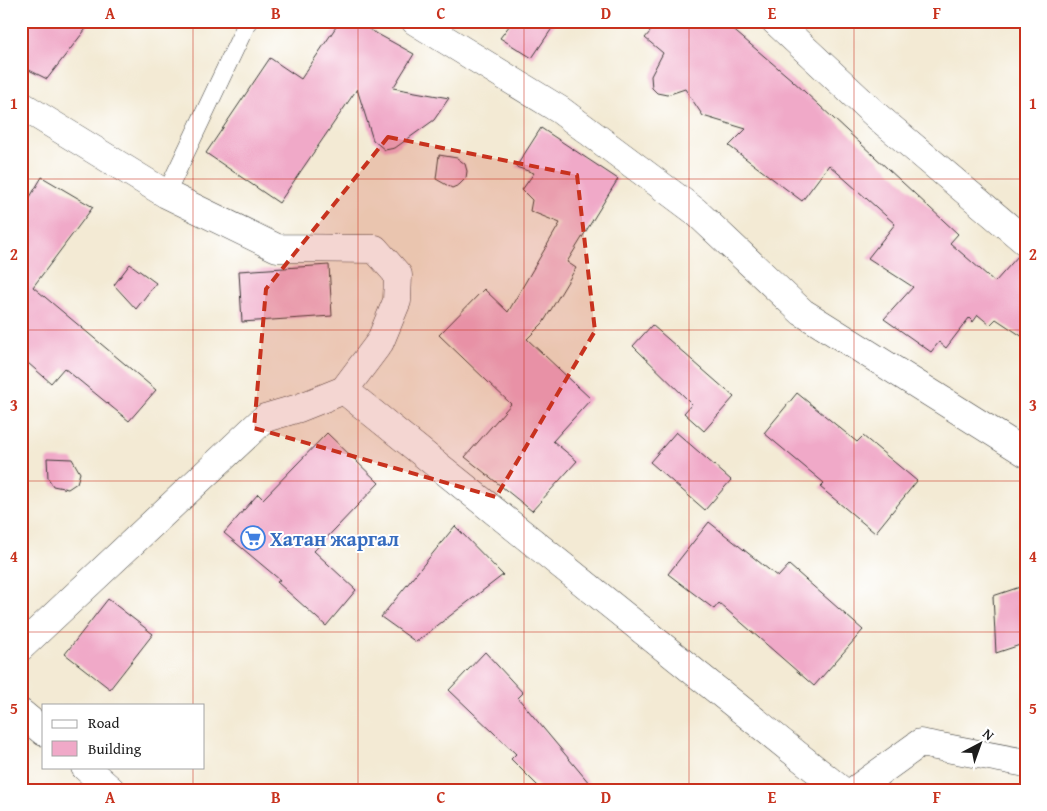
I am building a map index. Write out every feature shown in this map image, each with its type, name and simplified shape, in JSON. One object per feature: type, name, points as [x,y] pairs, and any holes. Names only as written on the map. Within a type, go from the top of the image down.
[{"type":"street","points":[[415,21],[560,110],[695,211],[802,312],[1026,453]]},
{"type":"street","points":[[775,21],[878,117],[1026,242]]},
{"type":"street","points":[[21,105],[166,194],[276,248],[375,249],[398,275],[396,301],[380,342],[344,390],[299,408],[265,418],[21,647]]},
{"type":"street","points":[[344,390],[841,790]]},
{"type":"street","points":[[21,713],[42,730]]},
{"type":"street","points":[[856,790],[920,743],[1026,763]]},
{"type":"street","points":[[86,768],[111,790]]},
{"type":"lane","points":[[166,194],[248,21]]},
{"type":"highlighted area","points":[[388,137],[577,175],[595,331],[496,497],[254,428],[266,289]]},
{"type":"building","points":[[21,21],[92,21],[47,79],[21,66]]},
{"type":"building","points":[[340,21],[354,21],[414,54],[393,88],[449,98],[434,120],[395,148],[385,150],[373,140],[357,89],[279,203],[206,153],[270,58],[301,79]]},
{"type":"building","points":[[513,21],[557,21],[532,58],[500,38]]},
{"type":"building","points":[[659,21],[723,21],[792,80],[958,234],[950,243],[995,282],[1019,255],[1026,257],[1026,339],[996,319],[990,325],[978,315],[973,322],[969,318],[946,348],[939,342],[931,352],[884,319],[913,287],[868,258],[895,224],[829,165],[802,201],[729,146],[746,129],[703,116],[685,89],[667,95],[657,93],[652,88],[651,76],[663,53],[645,38]]},
{"type":"building","points":[[541,128],[618,179],[567,262],[576,268],[543,323],[527,339],[591,399],[553,441],[577,461],[532,511],[465,457],[511,404],[439,335],[484,289],[508,312],[560,223],[530,211],[532,200],[522,190],[534,173],[516,167]]},
{"type":"building","points":[[439,155],[457,158],[465,164],[466,178],[459,185],[452,188],[436,179]]},
{"type":"building","points":[[42,177],[93,207],[33,287],[156,390],[129,421],[64,368],[51,383],[21,357],[21,212]]},
{"type":"building","points":[[130,264],[156,283],[136,309],[114,285]]},
{"type":"building","points":[[329,265],[332,316],[242,322],[239,271]]},
{"type":"building","points":[[652,325],[734,397],[704,431],[684,413],[692,404],[633,346]]},
{"type":"building","points":[[797,393],[857,442],[863,436],[917,481],[875,533],[820,487],[824,483],[764,433]]},
{"type":"building","points":[[676,432],[731,480],[705,510],[650,462]]},
{"type":"building","points":[[327,433],[379,483],[314,551],[356,590],[326,626],[277,582],[280,580],[224,533],[258,494],[263,499]]},
{"type":"building","points":[[47,458],[72,459],[80,473],[77,483],[68,489],[53,486],[48,478]]},
{"type":"building","points":[[709,522],[778,577],[789,565],[863,630],[814,686],[719,603],[714,609],[668,574]]},
{"type":"building","points":[[455,526],[503,575],[416,642],[381,617]]},
{"type":"building","points":[[1026,585],[1026,643],[996,653],[993,596]]},
{"type":"building","points":[[108,599],[153,634],[110,689],[65,654]]},
{"type":"building","points":[[485,652],[523,693],[518,698],[595,790],[542,790],[511,759],[516,754],[449,690]]},
{"type":"place","name":"Хатан жаргал","points":[[253,538]]}]
